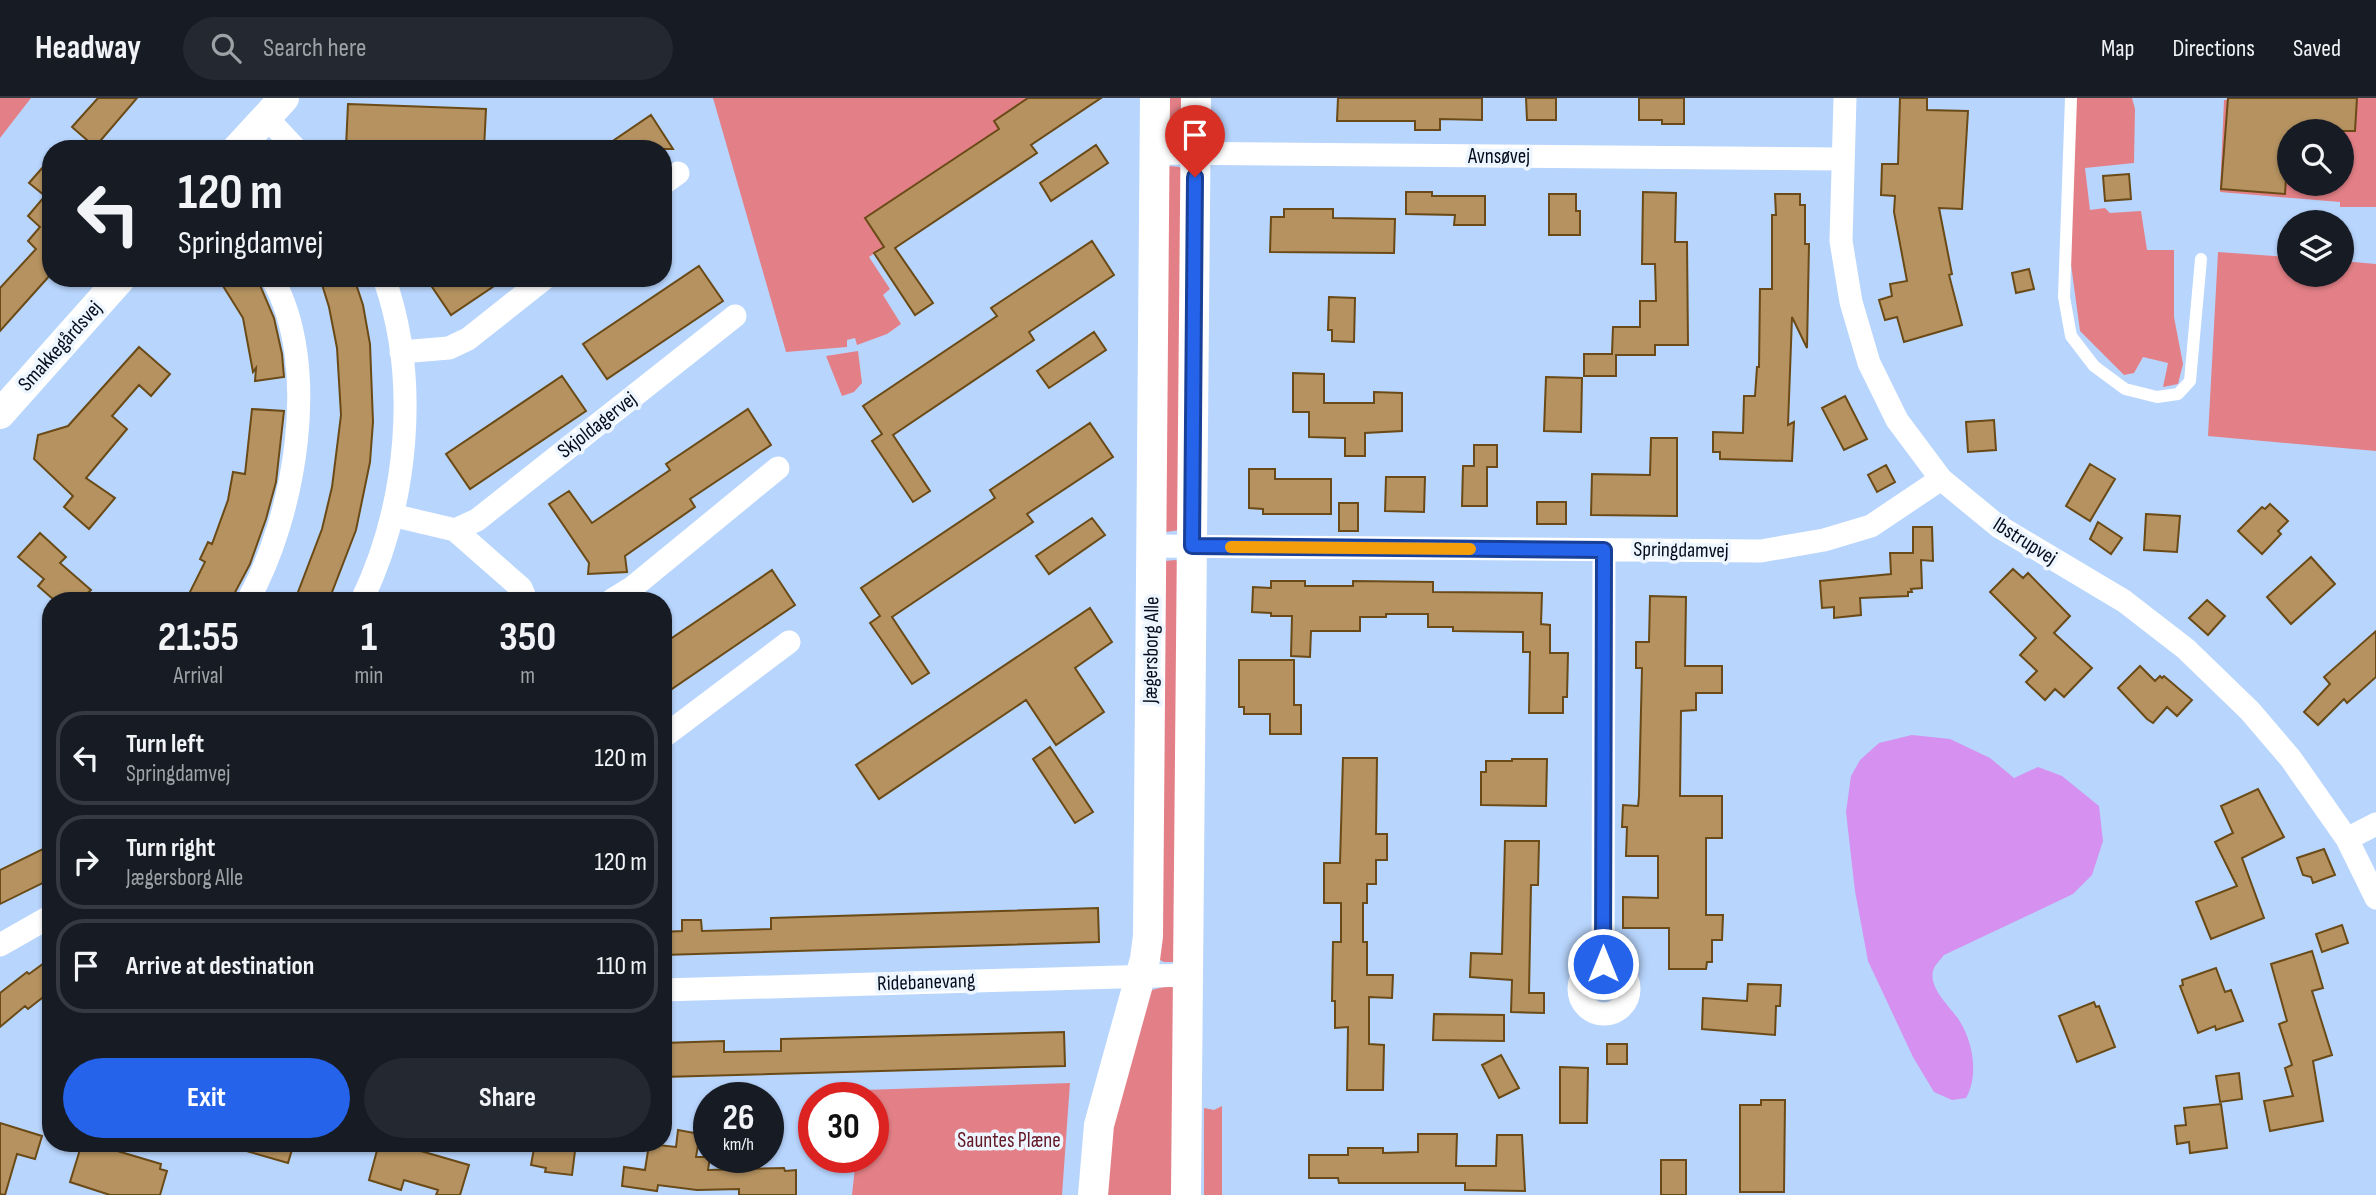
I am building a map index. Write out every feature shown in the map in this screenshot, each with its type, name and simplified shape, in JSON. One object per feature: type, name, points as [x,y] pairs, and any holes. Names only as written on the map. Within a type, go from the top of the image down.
[{"type":"street","name":"Jægersborg Alle","points":[[1093,1195],[1099,1125],[1148,936],[1155,98]]},
{"type":"street","name":"Jægersborg Alle","points":[[1186,1195],[1196,98]]},
{"type":"street","name":"Ibstrupvej","points":[[1845,98],[1841,240],[1851,302],[1869,363],[1897,420],[1941,479],[1998,526],[2124,601],[2186,649],[2249,711],[2291,759],[2347,839],[2376,898]]},
{"type":"street","points":[[245,140],[275,108],[291,140]]},
{"type":"street","name":"Avnsøvej","points":[[1155,153],[1843,159]]},
{"type":"street","name":"Smakkegårdsvej","points":[[0,414],[113,287]]},
{"type":"street","points":[[252,592],[281,527],[294,460],[299,398],[293,337],[277,287]]},
{"type":"street","points":[[366,592],[392,515],[402,452],[404,404],[401,352],[387,287]]},
{"type":"street","points":[[401,352],[449,348],[468,339],[534,287]]},
{"type":"street","name":"Skjoldagervej","points":[[455,530],[477,520],[735,316]]},
{"type":"street","points":[[625,592],[778,468]]},
{"type":"street","name":"Springdamvej","points":[[1152,546],[1761,551],[1824,540],[1871,526],[1941,479]]},
{"type":"street","points":[[392,515],[455,530],[523,592]]},
{"type":"street","points":[[1603,964],[1604,550]]},
{"type":"street","points":[[672,730],[789,642]]},
{"type":"street","points":[[2347,839],[2376,824]]},
{"type":"street","points":[[0,946],[42,921]]},
{"type":"street","name":"Ridebanevang","points":[[672,990],[1188,975]]},
{"type":"lane","points":[[2071,98],[2064,297],[2071,336],[2094,366],[2125,389],[2157,397],[2178,394],[2190,381],[2201,259]]},
{"type":"green space","points":[[0,98],[31,98],[0,138]]},
{"type":"green space","points":[[713,98],[1028,98],[994,121],[999,129],[866,218],[884,247],[869,257],[890,289],[883,295],[901,324],[887,334],[857,345],[855,338],[847,340],[847,347],[786,352]]},
{"type":"green space","points":[[1162,98],[1188,98],[1185,136],[1176,139],[1167,136]]},
{"type":"green space","points":[[2075,98],[2132,98],[2135,109],[2134,163],[2085,168],[2090,210],[2105,208],[2110,213],[2141,211],[2147,250],[2174,250],[2174,317],[2183,364],[2178,384],[2163,387],[2168,363],[2143,357],[2134,373],[2124,375],[2080,331],[2070,257]]},
{"type":"green space","points":[[2376,98],[2376,207],[2340,207],[2340,202],[2220,192],[2224,100]]},
{"type":"green space","points":[[1170,166],[1184,170],[1180,530],[1166,532],[1164,171]]},
{"type":"green space","points":[[2218,252],[2277,256],[2277,287],[2354,287],[2354,262],[2376,264],[2376,451],[2208,436]]},
{"type":"green space","points":[[858,351],[862,383],[854,392],[842,396],[826,356]]},
{"type":"green space","points":[[1165,561],[1180,562],[1175,962],[1164,962],[1158,959]]},
{"type":"green space","points":[[1167,986],[1177,988],[1180,1195],[1101,1195],[1102,1168],[1144,997],[1152,990]]},
{"type":"green space","name":"Sauntes Plæne","points":[[1070,1083],[1062,1195],[852,1195],[854,1173],[889,1173],[889,1089]]},
{"type":"green space","points":[[1222,1106],[1222,1195],[1204,1195],[1204,1108],[1214,1110]]},
{"type":"shaded area","points":[[1912,735],[1950,739],[1990,758],[2014,778],[2038,767],[2062,776],[2099,806],[2103,841],[2092,875],[2073,894],[1944,955],[1935,966],[1933,982],[1964,1029],[1973,1059],[1972,1079],[1966,1098],[1952,1100],[1934,1092],[1913,1057],[1868,961],[1855,891],[1846,812],[1851,776],[1860,760],[1879,743]]},
{"type":"building","points":[[98,98],[137,98],[101,140],[87,140],[72,127]]},
{"type":"building","points":[[1028,98],[1101,98],[1031,145],[1037,153],[895,248],[933,303],[915,315],[874,253],[884,247],[865,218],[999,129],[994,121]]},
{"type":"building","points":[[1338,98],[1482,98],[1482,120],[1440,119],[1440,130],[1415,130],[1415,121],[1337,121]]},
{"type":"building","points":[[1526,98],[1556,98],[1556,120],[1527,120]]},
{"type":"building","points":[[1639,98],[1684,98],[1684,124],[1639,120]]},
{"type":"building","points":[[1900,98],[1927,98],[1927,110],[1968,111],[1962,209],[1939,208],[1952,274],[1949,275],[1962,325],[1904,342],[1897,317],[1885,320],[1879,300],[1892,296],[1890,284],[1907,281],[1894,212],[1895,196],[1881,195],[1882,164],[1898,164]]},
{"type":"building","points":[[2228,98],[2357,98],[2355,131],[2354,119],[2277,119],[2277,193],[2221,189]]},
{"type":"building","points":[[348,104],[486,109],[484,140],[346,140]]},
{"type":"building","points":[[651,115],[667,140],[614,140]]},
{"type":"building","points":[[1096,145],[1108,163],[1051,201],[1040,183]]},
{"type":"building","points":[[42,168],[42,194],[29,183]]},
{"type":"building","points":[[2129,174],[2131,199],[2105,201],[2103,176]]},
{"type":"building","points":[[1406,192],[1432,192],[1432,196],[1485,196],[1485,225],[1454,225],[1455,215],[1406,214]]},
{"type":"building","points":[[1643,192],[1676,193],[1675,242],[1687,242],[1688,345],[1655,345],[1655,355],[1616,355],[1616,376],[1584,376],[1584,354],[1612,354],[1613,327],[1640,327],[1640,301],[1656,301],[1655,264],[1642,264]]},
{"type":"building","points":[[1549,194],[1576,194],[1576,211],[1580,211],[1580,235],[1549,235]]},
{"type":"building","points":[[1775,194],[1800,194],[1800,205],[1805,205],[1805,244],[1809,244],[1807,348],[1792,317],[1788,425],[1794,422],[1792,461],[1720,459],[1720,452],[1713,452],[1713,432],[1743,433],[1744,396],[1755,396],[1759,367],[1760,289],[1772,289],[1772,215],[1776,215]]},
{"type":"building","points":[[42,200],[42,284],[0,331],[0,288],[36,249],[28,241],[40,227],[28,216]]},
{"type":"building","points":[[1284,209],[1333,209],[1333,218],[1395,219],[1394,253],[1270,252],[1271,217],[1284,217]]},
{"type":"building","points":[[1092,241],[1114,275],[1029,332],[1034,340],[893,435],[930,491],[913,502],[872,441],[882,434],[863,406],[997,316],[991,308]]},
{"type":"building","points":[[699,266],[723,301],[607,379],[583,344],[668,287],[672,287],[672,284]]},
{"type":"building","points":[[2029,269],[2034,289],[2016,293],[2012,273]]},
{"type":"building","points":[[224,287],[261,287],[274,318],[284,377],[255,381],[256,368],[253,372],[243,318]]},
{"type":"building","points":[[323,287],[357,287],[370,344],[373,422],[370,462],[356,530],[332,592],[298,592],[322,529],[332,487],[341,415],[337,348]]},
{"type":"building","points":[[432,287],[493,287],[451,315]]},
{"type":"building","points":[[1329,297],[1355,298],[1354,342],[1332,341],[1332,330],[1328,330]]},
{"type":"building","points":[[1094,332],[1106,350],[1049,388],[1037,371]]},
{"type":"building","points":[[139,347],[170,374],[151,396],[139,385],[112,416],[127,429],[86,478],[115,498],[89,529],[64,507],[73,496],[34,459],[38,435],[68,426]]},
{"type":"building","points":[[1293,373],[1324,374],[1324,403],[1374,403],[1374,392],[1402,393],[1402,431],[1365,433],[1365,456],[1345,456],[1345,438],[1309,437],[1309,412],[1293,412]]},
{"type":"building","points":[[562,376],[586,411],[470,489],[446,454]]},
{"type":"building","points":[[1546,377],[1582,378],[1581,432],[1544,431]]},
{"type":"building","points":[[1845,396],[1867,439],[1844,450],[1822,408]]},
{"type":"building","points":[[252,409],[284,411],[276,482],[250,564],[235,592],[190,592],[205,562],[200,559],[208,542],[212,544],[228,500],[233,472],[245,474]]},
{"type":"building","points":[[748,409],[771,445],[690,499],[695,507],[625,556],[627,572],[588,574],[589,563],[549,504],[569,491],[592,523],[670,470],[666,464]]},
{"type":"building","points":[[1994,420],[1996,450],[1968,452],[1966,422]]},
{"type":"building","points":[[1090,423],[1113,457],[1027,514],[1033,522],[892,617],[929,673],[912,684],[870,623],[880,616],[861,588],[995,498],[990,490]]},
{"type":"building","points":[[1651,438],[1677,438],[1677,516],[1591,515],[1592,474],[1650,475]]},
{"type":"building","points":[[1474,445],[1497,445],[1497,467],[1487,467],[1487,506],[1462,506],[1463,466],[1474,466]]},
{"type":"building","points":[[2090,464],[2115,479],[2090,521],[2066,506]]},
{"type":"building","points":[[1886,465],[1895,482],[1877,492],[1868,475]]},
{"type":"building","points":[[1249,469],[1275,469],[1275,479],[1331,479],[1331,514],[1263,514],[1263,509],[1249,508]]},
{"type":"building","points":[[1386,477],[1425,477],[1424,512],[1385,511]]},
{"type":"building","points":[[1537,502],[1566,502],[1566,524],[1537,524]]},
{"type":"building","points":[[1339,503],[1358,503],[1358,531],[1339,531]]},
{"type":"building","points":[[2270,504],[2288,521],[2278,531],[2281,534],[2262,554],[2238,531],[2262,507],[2265,509]]},
{"type":"building","points":[[2146,514],[2180,516],[2177,552],[2144,550]]},
{"type":"building","points":[[1092,518],[1105,535],[1049,574],[1036,556]]},
{"type":"building","points":[[2098,522],[2122,538],[2111,554],[2090,539]]},
{"type":"building","points":[[1913,527],[1932,527],[1933,561],[1921,560],[1922,588],[1911,589],[1912,592],[1908,592],[1908,596],[1860,598],[1861,615],[1834,618],[1834,607],[1822,608],[1820,581],[1891,574],[1890,553],[1913,553]]},
{"type":"building","points":[[40,533],[66,557],[60,563],[91,590],[45,592],[38,586],[44,579],[18,557]]},
{"type":"building","points":[[2311,557],[2335,584],[2291,624],[2267,597]]},
{"type":"building","points":[[2013,569],[2023,578],[2028,573],[2070,616],[2054,633],[2092,668],[2064,697],[2055,689],[2045,700],[2026,682],[2037,671],[2020,655],[2036,638],[1990,592]]},
{"type":"building","points":[[772,570],[795,605],[672,689],[672,638]]},
{"type":"building","points":[[1271,581],[1305,581],[1305,586],[1353,586],[1353,581],[1433,582],[1433,592],[1542,593],[1541,624],[1550,625],[1550,653],[1568,653],[1567,697],[1563,697],[1563,713],[1529,713],[1530,652],[1523,652],[1523,632],[1453,631],[1453,627],[1428,627],[1428,614],[1386,614],[1386,617],[1360,617],[1360,631],[1311,631],[1310,657],[1291,656],[1292,616],[1252,612],[1253,587],[1271,588]]},
{"type":"building","points":[[1650,596],[1686,597],[1685,666],[1722,666],[1722,693],[1696,693],[1696,710],[1681,711],[1680,796],[1722,796],[1722,838],[1706,838],[1706,915],[1723,915],[1722,940],[1712,940],[1712,962],[1707,962],[1706,969],[1669,969],[1669,928],[1623,928],[1623,897],[1658,898],[1658,856],[1626,856],[1627,827],[1622,827],[1623,805],[1638,806],[1642,668],[1636,668],[1636,642],[1649,642]]},
{"type":"building","points":[[2207,600],[2225,616],[2208,635],[2189,618]]},
{"type":"building","points":[[1090,608],[1112,642],[1075,668],[1104,712],[1056,745],[1026,700],[879,799],[856,765]]},
{"type":"building","points":[[2376,631],[2376,677],[2347,703],[2344,699],[2318,725],[2304,712],[2330,684],[2324,677]]},
{"type":"building","points":[[1239,660],[1294,660],[1294,705],[1301,705],[1301,734],[1270,734],[1270,714],[1244,714],[1244,707],[1239,707]]},
{"type":"building","points":[[2140,666],[2155,681],[2164,676],[2192,700],[2177,716],[2167,707],[2153,723],[2118,688]]},
{"type":"building","points":[[1050,747],[1093,812],[1075,823],[1033,759]]},
{"type":"building","points":[[1343,758],[1377,758],[1376,834],[1387,834],[1387,860],[1376,860],[1376,884],[1367,884],[1367,903],[1363,903],[1363,942],[1367,942],[1367,975],[1393,975],[1392,998],[1369,997],[1369,1044],[1384,1045],[1383,1090],[1347,1090],[1348,1027],[1335,1028],[1335,1001],[1332,1001],[1333,942],[1341,942],[1341,903],[1324,903],[1324,863],[1340,863]]},
{"type":"building","points":[[1547,759],[1546,806],[1481,805],[1481,772],[1486,772],[1486,761]]},
{"type":"building","points":[[2258,789],[2284,837],[2242,858],[2264,918],[2211,939],[2196,902],[2237,886],[2215,842],[2233,833],[2221,806]]},
{"type":"building","points":[[1505,841],[1539,841],[1538,885],[1531,885],[1529,993],[1544,993],[1544,1013],[1511,1012],[1512,980],[1470,977],[1471,953],[1502,954]]},
{"type":"building","points":[[42,849],[42,883],[0,904],[0,870]]},
{"type":"building","points":[[2324,849],[2335,875],[2313,883],[2311,877],[2303,875],[2297,858]]},
{"type":"building","points":[[1098,908],[1099,942],[672,955],[672,932],[682,931],[682,920],[701,920],[702,931],[771,929],[771,918]]},
{"type":"building","points":[[2342,925],[2348,943],[2322,952],[2316,934]]},
{"type":"building","points":[[2312,951],[2323,988],[2312,991],[2332,1055],[2313,1061],[2323,1121],[2270,1131],[2264,1101],[2293,1096],[2285,1068],[2292,1065],[2279,1024],[2287,1021],[2271,964]]},
{"type":"building","points":[[42,965],[42,998],[28,1009],[25,1006],[0,1027],[0,993],[27,972],[29,974]]},
{"type":"building","points":[[2216,968],[2225,992],[2231,990],[2243,1021],[2216,1030],[2215,1026],[2198,1033],[2180,986],[2183,985],[2182,980]]},
{"type":"building","points":[[1748,984],[1781,985],[1780,1006],[1776,1006],[1775,1035],[1702,1029],[1703,998],[1747,1001]]},
{"type":"building","points":[[2094,1002],[2096,1007],[2099,1006],[2115,1047],[2077,1062],[2059,1016]]},
{"type":"building","points":[[1434,1014],[1504,1015],[1504,1041],[1433,1040]]},
{"type":"building","points":[[1064,1032],[1065,1066],[672,1077],[672,1043],[724,1041],[724,1052],[781,1051],[781,1039]]},
{"type":"building","points":[[1607,1044],[1627,1044],[1627,1064],[1607,1064]]},
{"type":"building","points":[[1501,1055],[1519,1088],[1499,1098],[1482,1065]]},
{"type":"building","points":[[1560,1067],[1588,1068],[1587,1123],[1560,1123]]},
{"type":"building","points":[[2239,1073],[2242,1099],[2220,1102],[2216,1076]]},
{"type":"building","points":[[1761,1100],[1785,1100],[1784,1192],[1740,1192],[1740,1105],[1761,1105]]},
{"type":"building","points":[[2221,1104],[2227,1148],[2190,1153],[2189,1142],[2177,1144],[2175,1126],[2186,1125],[2184,1108]]},
{"type":"building","points":[[0,1123],[42,1136],[35,1159],[17,1154],[5,1195],[0,1194]]},
{"type":"building","points":[[678,1130],[693,1133],[693,1173],[784,1173],[784,1168],[785,1171],[796,1170],[796,1195],[739,1195],[739,1189],[697,1190],[658,1185],[657,1191],[622,1186],[624,1167],[645,1170],[648,1152],[672,1152],[672,1147],[676,1147]]},
{"type":"building","points":[[1418,1134],[1457,1134],[1456,1166],[1496,1166],[1497,1135],[1522,1135],[1525,1191],[1465,1190],[1465,1183],[1339,1183],[1338,1178],[1309,1178],[1309,1155],[1348,1155],[1348,1148],[1383,1148],[1383,1153],[1418,1152]]},
{"type":"building","points":[[79,1152],[121,1152],[161,1164],[160,1169],[167,1171],[160,1195],[110,1195],[70,1182]]},
{"type":"building","points":[[250,1152],[291,1152],[288,1163]]},
{"type":"building","points":[[377,1152],[424,1152],[469,1165],[460,1195],[436,1195],[438,1190],[404,1180],[401,1190],[369,1180]]},
{"type":"building","points":[[533,1152],[575,1152],[572,1175],[545,1172],[546,1168],[531,1165]]},
{"type":"building","points":[[1661,1160],[1686,1160],[1686,1195],[1661,1195]]},
{"type":"slow traffic","points":[[1231,547],[1470,549]]},
{"type":"route","points":[[1195,177],[1192,546],[1604,550],[1603,964]]}]
